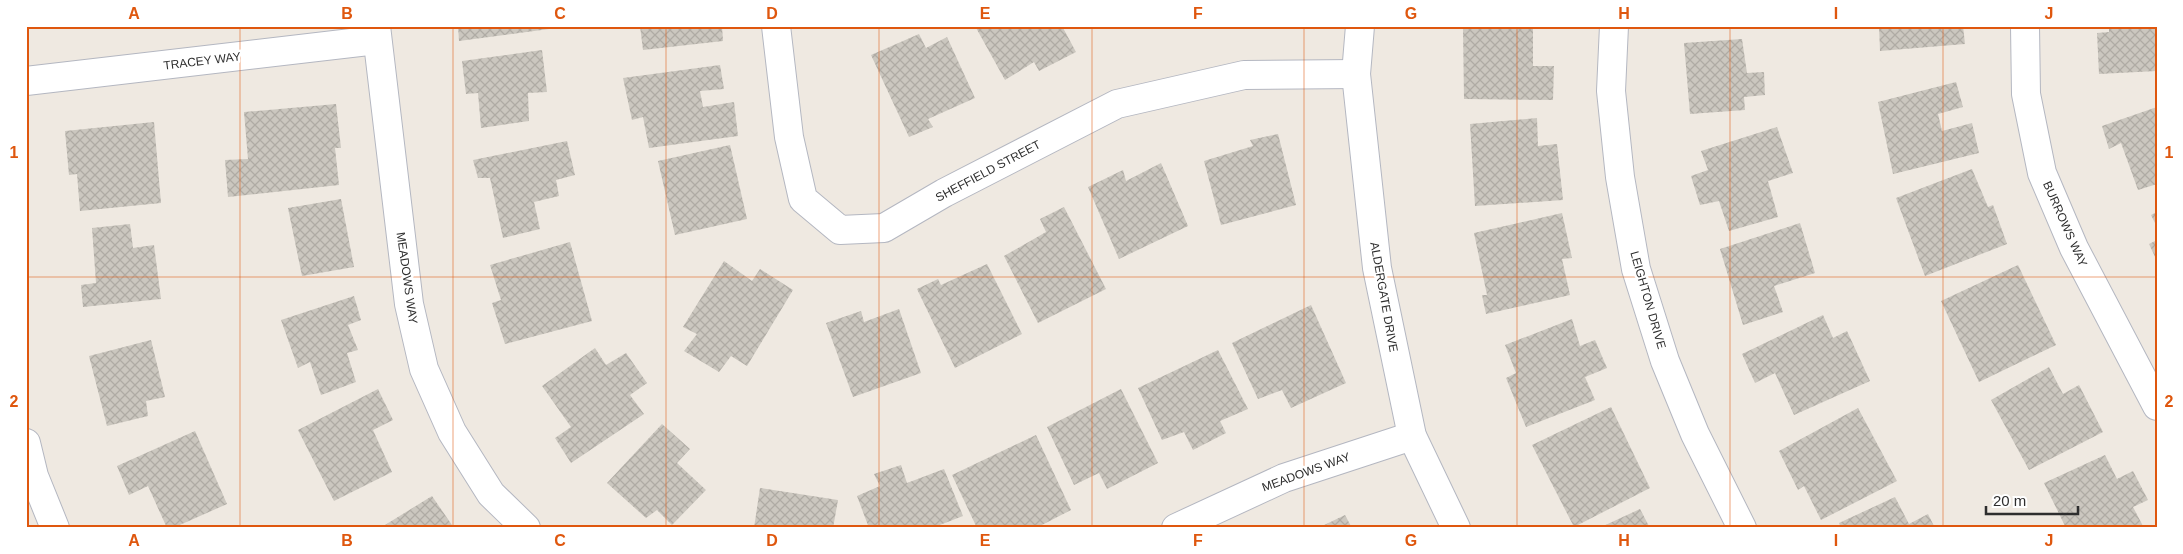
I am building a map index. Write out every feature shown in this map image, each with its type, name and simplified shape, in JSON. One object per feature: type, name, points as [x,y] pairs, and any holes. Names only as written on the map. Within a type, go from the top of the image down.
[{"type":"street","name":"SHEFFIELD STREET","points":[[776,26],[789,137],[803,200],[840,230],[884,228],[944,193],[1117,104],[1244,75],[1356,74]]},
{"type":"street","name":"ALDERGATE DRIVE","points":[[1360,26],[1356,74],[1377,268],[1412,436],[1456,528]]},
{"type":"street","name":"LEIGHTON DRIVE","points":[[1614,26],[1612,100],[1620,177],[1636,268],[1669,370],[1695,434],[1742,528]]},
{"type":"street","name":"BURROWS WAY","points":[[2025,26],[2026,94],[2042,173],[2074,248],[2157,406]]},
{"type":"street","name":"TRACEY WAY","points":[[26,81],[377,33]]},
{"type":"street","name":"MEADOWS WAY","points":[[377,33],[409,304],[424,369],[452,432],[491,494],[526,528]]},
{"type":"street","name":"MEADOWS WAY","points":[[1176,528],[1284,478],[1412,436]]},
{"type":"street","points":[[26,443],[34,476],[55,528]]},
{"type":"building","points":[[458,26],[548,26],[549,29],[459,41]]},
{"type":"building","points":[[640,26],[722,26],[723,41],[643,50]]},
{"type":"building","points":[[975,26],[1062,26],[1076,52],[1039,71],[1034,62],[1005,80]]},
{"type":"building","points":[[1463,26],[1533,26],[1533,66],[1554,66],[1553,100],[1464,99]]},
{"type":"building","points":[[1879,26],[1963,26],[1965,44],[1880,51]]},
{"type":"building","points":[[2109,26],[2157,26],[2157,71],[2099,74],[2097,33],[2109,32]]},
{"type":"building","points":[[919,34],[926,48],[947,37],[975,98],[928,119],[933,127],[909,137],[871,55]]},
{"type":"building","points":[[1742,39],[1747,73],[1764,72],[1765,95],[1744,97],[1745,110],[1690,114],[1684,43]]},
{"type":"building","points":[[542,50],[547,92],[528,93],[529,121],[481,128],[478,93],[466,94],[462,61]]},
{"type":"building","points":[[720,65],[724,89],[700,91],[703,107],[734,102],[738,136],[649,148],[643,117],[632,120],[623,78]]},
{"type":"building","points":[[1956,82],[1963,107],[1938,114],[1942,131],[1972,123],[1979,153],[1893,174],[1878,102]]},
{"type":"building","points":[[336,104],[341,148],[335,148],[339,185],[228,197],[225,160],[248,159],[244,112]]},
{"type":"building","points":[[2157,107],[2157,184],[2138,190],[2121,143],[2109,149],[2102,126]]},
{"type":"building","points":[[1537,118],[1538,146],[1557,144],[1563,200],[1475,206],[1470,124]]},
{"type":"building","points":[[154,122],[161,203],[80,211],[77,174],[69,175],[65,131]]},
{"type":"building","points":[[1777,127],[1793,173],[1768,181],[1778,217],[1729,231],[1719,201],[1700,205],[1691,176],[1708,170],[1701,151]]},
{"type":"building","points":[[1278,134],[1296,205],[1221,225],[1204,161],[1253,146],[1250,140]]},
{"type":"building","points":[[567,141],[575,175],[556,180],[559,196],[534,202],[540,229],[503,238],[490,178],[478,178],[473,160]]},
{"type":"building","points":[[730,145],[747,219],[675,235],[658,161]]},
{"type":"building","points":[[1161,163],[1188,226],[1119,259],[1088,187],[1123,170],[1126,181]]},
{"type":"building","points":[[1972,169],[1988,207],[1993,205],[2007,244],[1925,276],[1896,198]]},
{"type":"building","points":[[341,199],[354,267],[302,276],[288,208]]},
{"type":"building","points":[[1064,207],[1106,289],[1038,323],[1004,256],[1046,232],[1040,219]]},
{"type":"building","points":[[2157,212],[2157,227],[2151,215]]},
{"type":"building","points":[[1562,213],[1572,258],[1562,259],[1570,295],[1486,314],[1482,295],[1487,295],[1474,233]]},
{"type":"building","points":[[1800,223],[1815,273],[1774,286],[1783,312],[1743,325],[1720,249]]},
{"type":"building","points":[[130,224],[133,248],[154,245],[161,299],[83,307],[81,285],[96,283],[92,228]]},
{"type":"building","points":[[2157,240],[2157,261],[2149,244]]},
{"type":"building","points":[[570,242],[592,321],[505,344],[492,303],[501,300],[490,265]]},
{"type":"building","points":[[724,261],[752,281],[760,269],[793,290],[747,366],[731,356],[719,372],[684,351],[697,334],[683,327]]},
{"type":"building","points":[[987,264],[1022,334],[955,368],[917,289],[938,279],[941,285]]},
{"type":"building","points":[[2018,265],[2056,345],[1979,382],[1941,301]]},
{"type":"building","points":[[354,296],[361,320],[348,325],[358,350],[347,353],[356,382],[321,395],[310,362],[298,368],[281,320]]},
{"type":"building","points":[[1311,305],[1346,383],[1291,408],[1282,390],[1258,399],[1232,343]]},
{"type":"building","points":[[899,309],[921,373],[853,397],[826,323],[861,311],[864,322]]},
{"type":"building","points":[[1823,315],[1833,338],[1847,331],[1870,381],[1794,415],[1775,373],[1755,383],[1742,354]]},
{"type":"building","points":[[1572,319],[1580,346],[1595,340],[1607,368],[1585,377],[1595,400],[1526,427],[1506,378],[1516,373],[1505,345]]},
{"type":"building","points":[[151,340],[165,397],[146,401],[148,416],[107,426],[89,356]]},
{"type":"building","points":[[595,348],[606,365],[626,353],[647,383],[630,395],[644,414],[571,463],[555,438],[571,427],[542,386]]},
{"type":"building","points":[[1218,350],[1248,409],[1220,421],[1226,433],[1193,450],[1184,432],[1162,440],[1138,388]]},
{"type":"building","points":[[2049,367],[2063,394],[2079,385],[2103,432],[2029,470],[1991,400]]},
{"type":"building","points":[[378,389],[393,420],[373,430],[392,472],[334,501],[298,430]]},
{"type":"building","points":[[1121,389],[1158,463],[1107,489],[1099,473],[1074,485],[1047,427]]},
{"type":"building","points":[[1611,407],[1650,488],[1574,527],[1532,445]]},
{"type":"building","points":[[1858,408],[1897,481],[1821,520],[1804,486],[1798,490],[1779,451]]},
{"type":"building","points":[[662,424],[690,449],[677,463],[706,490],[672,525],[657,510],[646,518],[607,483]]},
{"type":"building","points":[[195,431],[227,504],[173,528],[167,528],[148,486],[129,495],[117,466]]},
{"type":"building","points":[[1036,435],[1071,510],[1036,528],[977,528],[952,475]]},
{"type":"building","points":[[2105,455],[2117,479],[2133,471],[2148,500],[2133,507],[2144,528],[2066,528],[2044,483]]},
{"type":"building","points":[[901,465],[907,483],[944,469],[963,516],[932,528],[869,528],[857,496],[880,486],[874,474]]},
{"type":"building","points":[[760,488],[838,500],[833,528],[754,528]]},
{"type":"building","points":[[432,496],[454,528],[387,528],[385,525]]},
{"type":"building","points":[[1895,497],[1909,524],[1928,514],[1935,528],[1841,528],[1839,523]]},
{"type":"building","points":[[1640,509],[1650,528],[1599,528]]},
{"type":"building","points":[[1345,515],[1352,528],[1318,528]]}]
